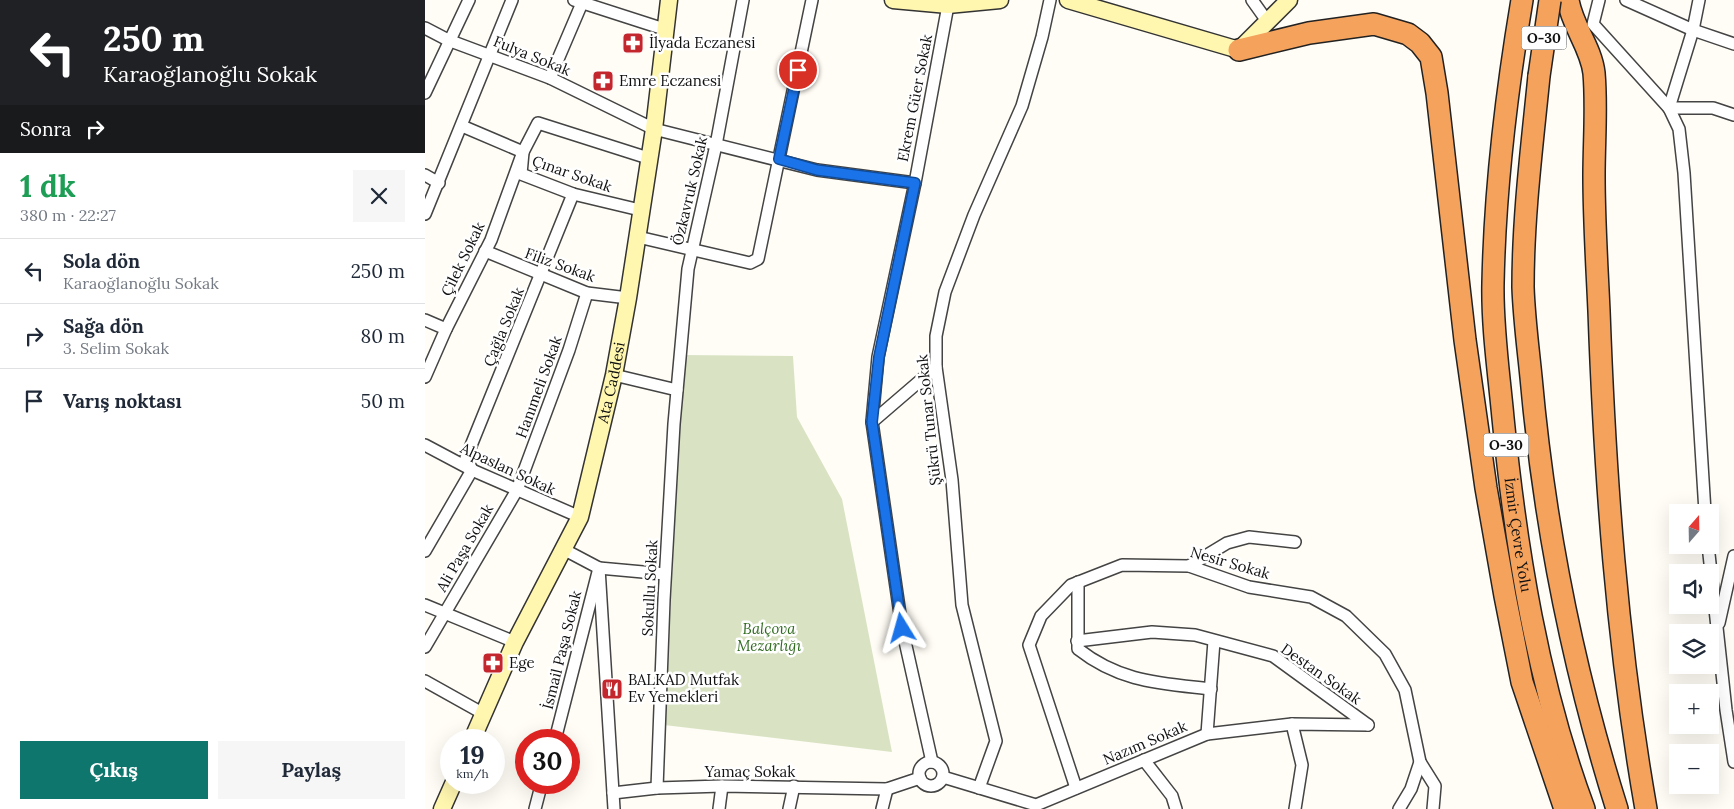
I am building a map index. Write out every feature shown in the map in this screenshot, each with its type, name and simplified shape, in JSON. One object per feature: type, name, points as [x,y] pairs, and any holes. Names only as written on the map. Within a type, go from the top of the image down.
[{"type":"highway","name":"İzmir Çevre Yolu","points":[[1522,0],[1509,73],[1499,153],[1493,285],[1507,462],[1523,572],[1547,686],[1571,773],[1584,809]]},
{"type":"highway","points":[[1542,0],[1582,39]]},
{"type":"highway","name":"O-30","points":[[1550,0],[1539,76],[1528,193],[1523,288],[1537,448],[1570,633],[1594,735],[1617,809]]},
{"type":"highway","points":[[1568,0],[1570,13],[1588,50],[1594,71],[1594,198],[1599,328],[1615,588],[1630,719],[1646,809]]},
{"type":"highway","points":[[1239,50],[1309,33],[1374,24],[1408,34],[1420,43],[1431,57],[1437,93],[1465,340],[1486,488],[1502,578],[1522,682],[1565,809]]},
{"type":"main road","name":"Ata Caddesi","points":[[477,729],[515,642],[580,517],[613,375],[638,237],[640,210],[654,129],[664,29],[669,0]]},
{"type":"main road","points":[[895,0],[949,3],[1000,0]]},
{"type":"main road","points":[[1068,0],[1091,3],[1239,50],[1289,0]]},
{"type":"main road","points":[[442,809],[449,794]]},
{"type":"street","points":[[425,93],[448,40],[469,0]]},
{"type":"street","points":[[425,214],[512,0]]},
{"type":"street","name":"Özkavruk Sokak","points":[[677,390],[691,251],[716,145],[743,0]]},
{"type":"street","points":[[638,237],[691,251],[750,263],[758,259],[812,0]]},
{"type":"street","name":"Şükrü Tunar Sokak","points":[[979,788],[996,741],[962,605],[952,480],[936,367],[936,336],[945,292],[974,215],[1022,106],[1050,0]]},
{"type":"street","points":[[1252,0],[1267,21]]},
{"type":"street","points":[[1599,0],[1593,24],[1669,108],[1679,129],[1684,173],[1705,504]]},
{"type":"street","points":[[1626,0],[1693,30],[1734,44]]},
{"type":"street","points":[[1669,108],[1693,30],[1699,0]]},
{"type":"street","points":[[551,78],[578,2],[606,4],[664,29]]},
{"type":"street","name":"Ekrem Güer Sokak","points":[[932,762],[902,628],[872,422],[879,357],[915,183],[949,3]]},
{"type":"street","name":"Fulya Sokak","points":[[425,28],[448,40],[551,78],[654,129],[817,170],[915,183]]},
{"type":"street","points":[[1669,108],[1713,108],[1734,115]]},
{"type":"street","name":"Çilek Sokak","points":[[425,377],[446,329],[485,251],[523,152],[538,123],[648,158]]},
{"type":"street","name":"Çınar Sokak","points":[[462,126],[523,152],[521,174],[573,194],[640,210]]},
{"type":"street","points":[[425,175],[439,182]]},
{"type":"street","name":"Çağla Sokak","points":[[472,470],[466,458],[573,194]]},
{"type":"street","name":"Filiz Sokak","points":[[485,251],[541,276],[587,293],[627,298]]},
{"type":"street","name":"Hanımeli Sokak","points":[[517,490],[569,350],[587,293]]},
{"type":"street","points":[[425,320],[446,329]]},
{"type":"street","points":[[872,422],[936,367]]},
{"type":"street","points":[[613,375],[677,390]]},
{"type":"street","name":"Sokullu Sokak","points":[[657,788],[665,574],[677,390]]},
{"type":"street","name":"Alpaslan Sokak","points":[[425,445],[472,470],[580,517]]},
{"type":"street","points":[[425,551],[472,470]]},
{"type":"street","name":"Ali Paşa Sokak","points":[[425,647],[517,490]]},
{"type":"street","points":[[1189,566],[1227,544],[1249,537],[1295,542]]},
{"type":"street","points":[[563,549],[599,568],[665,574]]},
{"type":"street","points":[[1709,554],[1716,624]]},
{"type":"street","points":[[1719,624],[1734,556]]},
{"type":"street","name":"Nesir Sokak","points":[[1076,788],[1029,645],[1041,616],[1071,585],[1122,565],[1189,566],[1249,587],[1311,597],[1346,616],[1385,654],[1405,690],[1420,762]]},
{"type":"street","points":[[599,568],[614,809]]},
{"type":"street","name":"İsmail Paşa Sokak","points":[[558,729],[599,568]]},
{"type":"street","points":[[1078,582],[1078,649],[1097,665],[1125,677],[1211,689]]},
{"type":"street","points":[[425,605],[515,642]]},
{"type":"street","name":"Destan Sokak","points":[[1077,641],[1152,632],[1195,635],[1273,656],[1368,726]]},
{"type":"street","points":[[1207,734],[1215,641]]},
{"type":"street","points":[[1719,647],[1734,762]]},
{"type":"street","points":[[425,681],[484,714]]},
{"type":"street","points":[[1292,724],[1303,765],[1295,809]]},
{"type":"street","name":"Nazım Sokak","points":[[943,777],[1035,808],[1076,788],[1207,734],[1292,724],[1368,726]]},
{"type":"street","points":[[1144,760],[1172,796],[1175,809]]},
{"type":"street","points":[[932,762],[942,769],[943,777],[939,784],[931,787],[924,784],[920,778],[921,767],[932,762]]},
{"type":"street","points":[[1399,809],[1411,789],[1420,762]]},
{"type":"street","points":[[1420,762],[1435,786],[1433,809]]},
{"type":"street","points":[[882,809],[887,789],[920,778]]},
{"type":"street","points":[[719,809],[722,786]]},
{"type":"street","name":"Yamaç Sokak","points":[[613,794],[657,788],[722,786],[887,789]]},
{"type":"street","points":[[789,809],[794,786]]},
{"type":"street","points":[[535,809],[539,794]]},
{"type":"green space","name":"Balçova Mezarlığı","points":[[684,355],[793,356],[797,417],[842,499],[892,752],[664,725]]},
{"type":"place","name":"İlyada Eczanesi","points":[[633,43]]},
{"type":"place","name":"Emre Eczanesi","points":[[603,81]]},
{"type":"place","name":"Ege","points":[[493,663]]},
{"type":"place","name":"BALKAD Mutfak Ev Yemekleri","points":[[612,689]]},
{"type":"route","points":[[798,70],[779,159],[817,170],[915,183],[879,357],[872,422],[902,628]]}]
